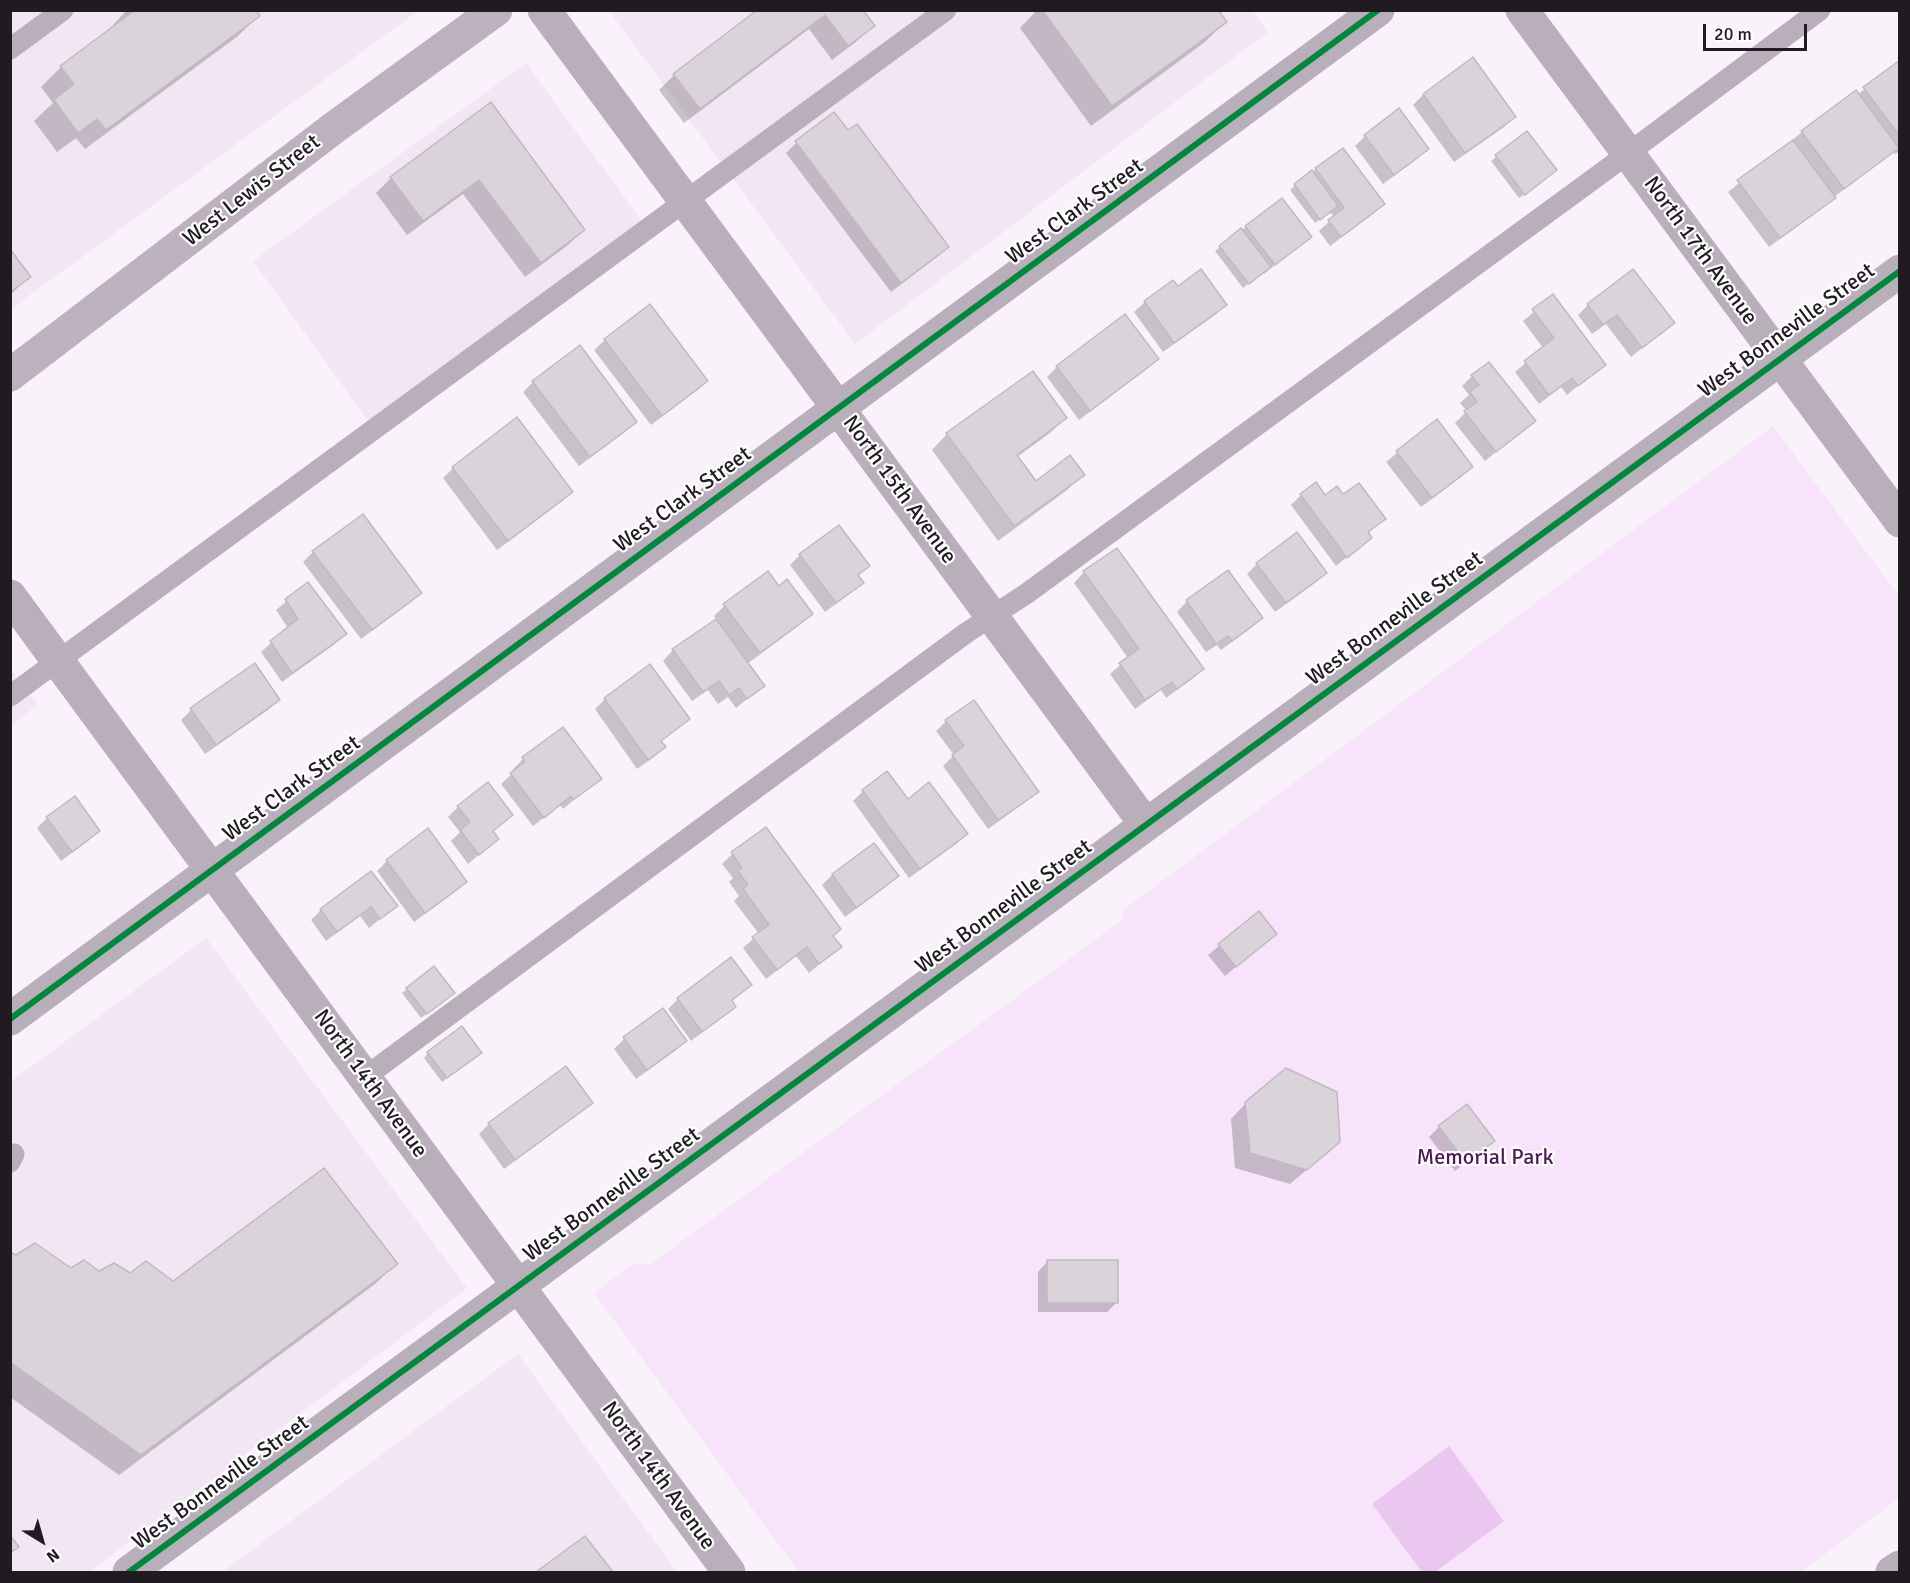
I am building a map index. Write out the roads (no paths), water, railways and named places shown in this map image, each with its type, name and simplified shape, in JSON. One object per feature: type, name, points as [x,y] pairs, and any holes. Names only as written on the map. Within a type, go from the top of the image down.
[{"type":"main road","name":"West Lewis Street","points":[[10,375],[496,10]]},
{"type":"street","name":"North 15th Avenue","points":[[544,10],[1146,825]]},
{"type":"street","name":"West Clark Street","points":[[10,1019],[1378,10]]},
{"type":"street","name":"North 17th Avenue","points":[[1522,10],[1899,521]]},
{"type":"street","name":"West Bonneville Street","points":[[129,1572],[1899,271]]},
{"type":"street","name":"North 14th Avenue","points":[[10,596],[729,1572]]},
{"type":"street","points":[[1892,1572],[1899,1567]]},
{"type":"lane","points":[[10,49],[63,10]]},
{"type":"lane","points":[[10,696],[946,10]]},
{"type":"lane","points":[[365,1077],[966,633],[993,617],[1820,10]]},
{"type":"park label","name":"Memorial Park","points":[[1485,1158]]}]
